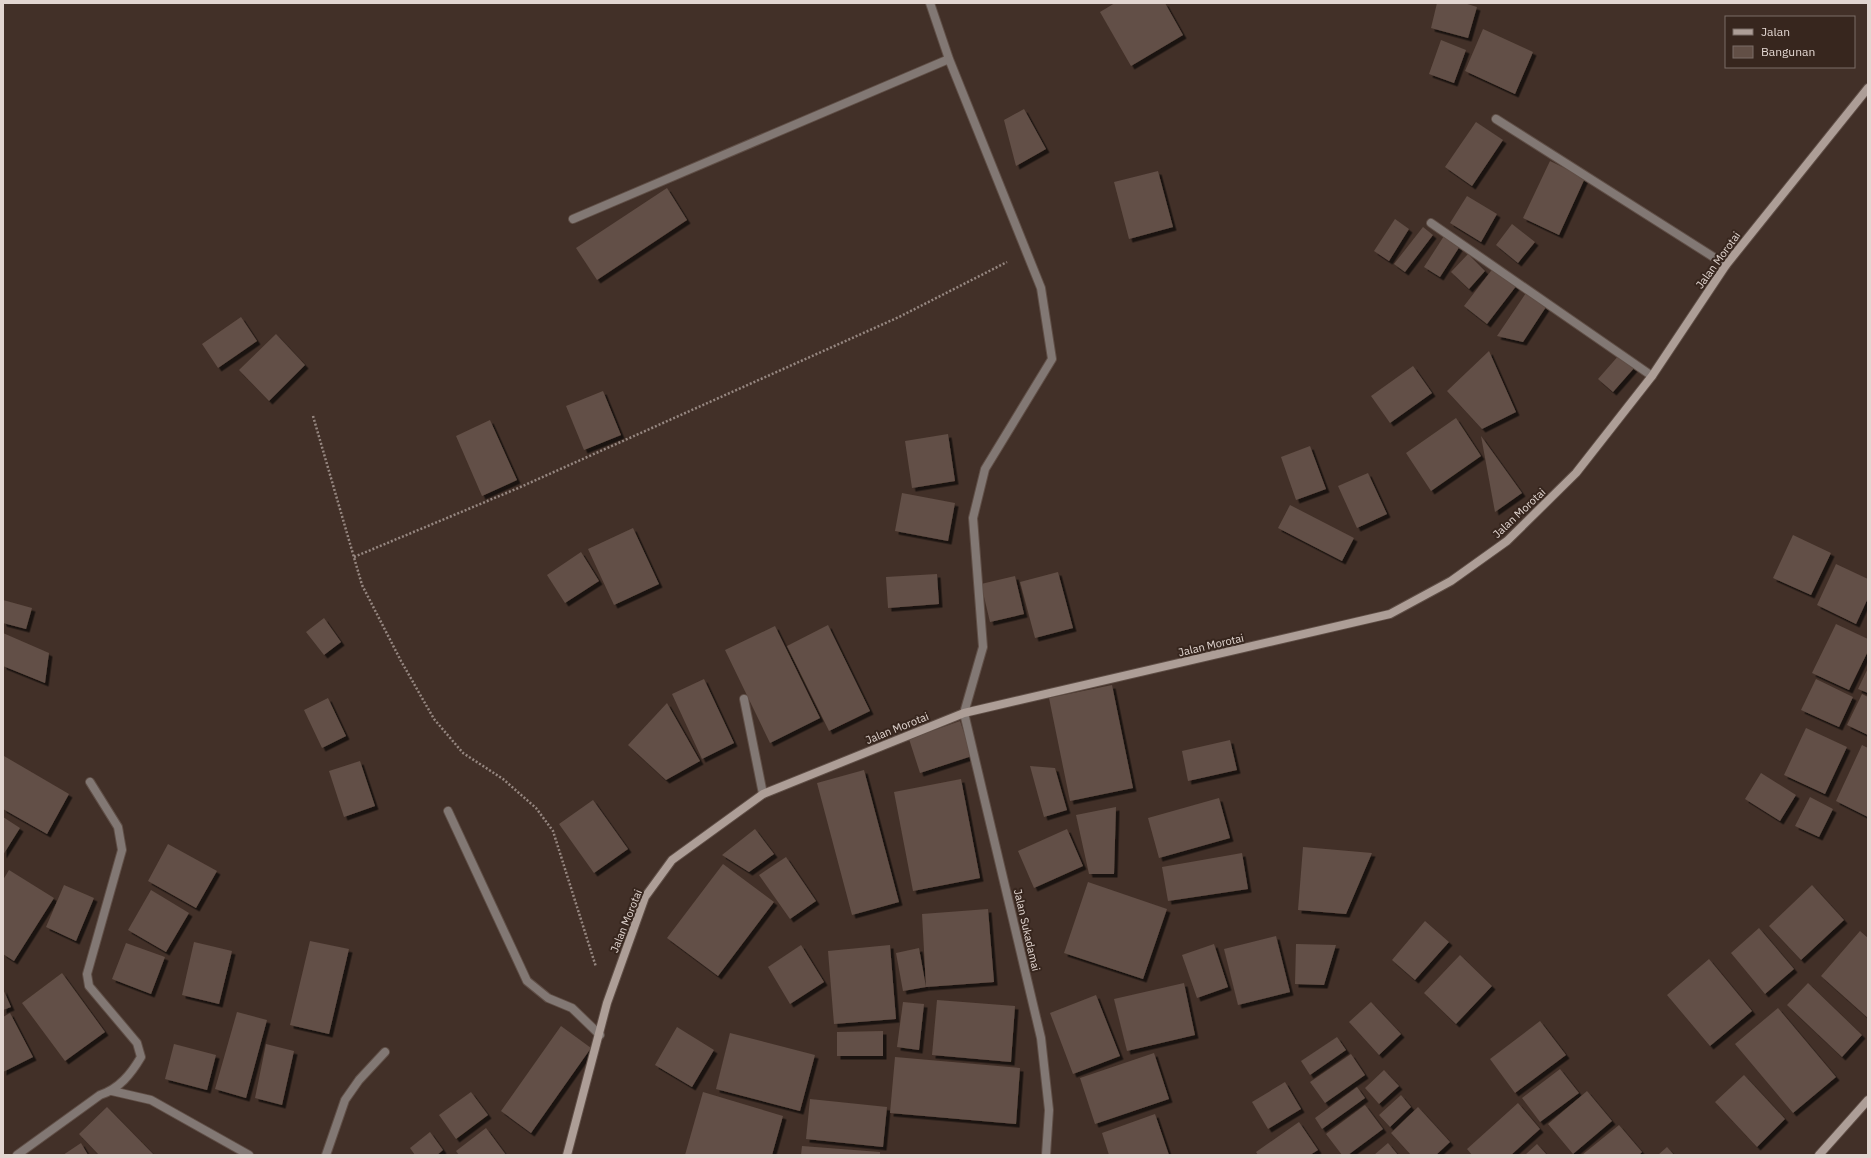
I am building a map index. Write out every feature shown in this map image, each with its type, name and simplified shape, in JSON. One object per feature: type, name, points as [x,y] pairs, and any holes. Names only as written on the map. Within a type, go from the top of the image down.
[{"type":"street","points":[[930,3],[949,59],[1041,288],[1052,359],[985,469],[973,518],[983,647],[964,713]]},
{"type":"street","points":[[573,219],[949,59]]},
{"type":"street","name":"Jalan Morotai","points":[[567,1155],[600,1035],[607,1003],[645,897],[672,860],[763,794],[964,713],[1099,683],[1390,614],[1450,581],[1508,541],[1576,473],[1652,376],[1726,265],[1868,88]]},
{"type":"street","points":[[1496,119],[1726,265]]},
{"type":"street","points":[[1431,223],[1652,376]]},
{"type":"street","points":[[744,699],[763,794]]},
{"type":"street","name":"Jalan Sukadamai","points":[[964,713],[1041,1038],[1049,1110],[1046,1155]]},
{"type":"street","points":[[17,1155],[100,1095],[112,1091],[133,1071],[141,1057],[137,1043],[90,986],[88,974],[122,850],[118,828],[90,782]]},
{"type":"street","points":[[448,811],[527,981],[548,998],[572,1008],[600,1035]]},
{"type":"street","points":[[326,1155],[345,1100],[359,1080],[385,1052]]},
{"type":"street","points":[[112,1091],[151,1100],[249,1155]]},
{"type":"street","points":[[1819,1155],[1868,1100]]},
{"type":"path","points":[[354,557],[516,489],[899,317],[1027,251]]},
{"type":"path","points":[[313,416],[362,585],[401,661],[434,719],[463,753],[503,779],[536,808],[553,831],[607,1003]]},
{"type":"building","points":[[1115,3],[1165,3],[1183,35],[1131,66],[1100,12]]},
{"type":"building","points":[[1437,3],[1464,3],[1477,7],[1468,38],[1431,28]]},
{"type":"building","points":[[1483,29],[1533,52],[1515,94],[1465,71]]},
{"type":"building","points":[[1441,40],[1466,50],[1454,83],[1429,74]]},
{"type":"building","points":[[1024,109],[1046,149],[1016,166],[1004,120]]},
{"type":"building","points":[[1476,122],[1503,140],[1472,186],[1445,167]]},
{"type":"building","points":[[1550,161],[1585,178],[1559,235],[1523,218]]},
{"type":"building","points":[[1158,171],[1173,227],[1129,239],[1114,182]]},
{"type":"building","points":[[667,188],[687,220],[597,280],[576,248]]},
{"type":"building","points":[[1467,196],[1497,214],[1481,242],[1450,223]]},
{"type":"building","points":[[1395,219],[1409,229],[1389,261],[1374,251]]},
{"type":"building","points":[[1512,224],[1535,242],[1518,263],[1496,245]]},
{"type":"building","points":[[1423,227],[1433,235],[1405,272],[1394,264]]},
{"type":"building","points":[[1444,236],[1460,246],[1440,277],[1424,267]]},
{"type":"building","points":[[1468,254],[1485,271],[1469,289],[1451,272]]},
{"type":"building","points":[[1494,267],[1517,285],[1487,324],[1464,306]]},
{"type":"building","points":[[1526,293],[1546,307],[1523,342],[1497,336]]},
{"type":"building","points":[[241,317],[257,341],[218,368],[202,344]]},
{"type":"building","points":[[276,334],[305,365],[269,401],[239,370]]},
{"type":"building","points":[[1489,351],[1516,412],[1482,429],[1447,391]]},
{"type":"building","points":[[1620,354],[1635,367],[1613,392],[1598,379]]},
{"type":"building","points":[[1413,366],[1432,393],[1390,423],[1371,396]]},
{"type":"building","points":[[603,391],[621,435],[584,450],[566,406]]},
{"type":"building","points":[[1456,418],[1481,456],[1431,491],[1406,453]]},
{"type":"building","points":[[490,420],[517,480],[482,496],[456,436]]},
{"type":"building","points":[[948,434],[955,481],[912,488],[905,441]]},
{"type":"building","points":[[1481,436],[1522,493],[1495,512]]},
{"type":"building","points":[[1310,446],[1326,489],[1296,500],[1281,457]]},
{"type":"building","points":[[1368,473],[1387,514],[1357,528],[1338,486]]},
{"type":"building","points":[[902,493],[955,503],[948,541],[895,531]]},
{"type":"building","points":[[1290,505],[1354,538],[1342,561],[1278,528]]},
{"type":"building","points":[[633,528],[659,584],[614,605],[588,549]]},
{"type":"building","points":[[1793,535],[1831,553],[1811,595],[1773,578]]},
{"type":"building","points":[[581,552],[599,581],[565,603],[547,575]]},
{"type":"building","points":[[1836,564],[1868,579],[1868,598],[1856,624],[1817,605]]},
{"type":"building","points":[[1058,572],[1073,628],[1035,638],[1020,582]]},
{"type":"building","points":[[937,574],[939,604],[888,608],[886,577]]},
{"type":"building","points":[[1015,576],[1024,614],[990,622],[981,584]]},
{"type":"building","points":[[3,600],[32,608],[26,629],[3,623]]},
{"type":"building","points":[[324,618],[341,642],[324,655],[306,632]]},
{"type":"building","points":[[1836,624],[1868,639],[1868,651],[1849,690],[1812,673]]},
{"type":"building","points":[[828,625],[870,711],[829,731],[787,646]]},
{"type":"building","points":[[775,626],[820,718],[770,743],[725,650]]},
{"type":"building","points":[[3,633],[49,653],[45,683],[3,666]]},
{"type":"building","points":[[1868,668],[1868,693],[1858,689]]},
{"type":"building","points":[[704,679],[734,743],[702,759],[672,694]]},
{"type":"building","points":[[1816,679],[1853,697],[1839,727],[1801,710]]},
{"type":"building","points":[[1112,685],[1133,788],[1070,801],[1049,698]]},
{"type":"building","points":[[1862,694],[1868,697],[1868,735],[1847,725]]},
{"type":"building","points":[[328,698],[346,736],[322,748],[304,710]]},
{"type":"building","points":[[667,703],[700,761],[666,780],[628,745]]},
{"type":"building","points":[[960,721],[972,756],[920,773],[909,739]]},
{"type":"building","points":[[1806,728],[1847,747],[1825,794],[1784,775]]},
{"type":"building","points":[[1230,740],[1237,770],[1188,781],[1182,751]]},
{"type":"building","points":[[1862,745],[1868,748],[1868,817],[1836,801]]},
{"type":"building","points":[[4,756],[69,794],[47,834],[3,809]]},
{"type":"building","points":[[360,761],[375,806],[344,817],[329,771]]},
{"type":"building","points":[[1030,766],[1055,768],[1067,810],[1044,817]]},
{"type":"building","points":[[864,770],[899,902],[852,915],[817,783]]},
{"type":"building","points":[[1761,773],[1796,795],[1780,821],[1745,799]]},
{"type":"building","points":[[961,779],[980,878],[913,891],[894,792]]},
{"type":"building","points":[[1810,797],[1833,809],[1819,837],[1795,826]]},
{"type":"building","points":[[1219,798],[1230,838],[1159,858],[1148,818]]},
{"type":"building","points":[[593,800],[628,849],[594,873],[559,824]]},
{"type":"building","points":[[1116,807],[1114,874],[1089,874],[1076,815]]},
{"type":"building","points":[[3,817],[20,828],[3,855]]},
{"type":"building","points":[[755,829],[774,854],[749,872],[722,855]]},
{"type":"building","points":[[1067,829],[1083,866],[1034,888],[1018,851]]},
{"type":"building","points":[[168,844],[217,871],[196,908],[148,881]]},
{"type":"building","points":[[1303,847],[1372,853],[1346,914],[1298,910]]},
{"type":"building","points":[[1242,853],[1248,889],[1168,901],[1162,867]]},
{"type":"building","points":[[786,857],[816,901],[790,919],[759,875]]},
{"type":"building","points":[[723,864],[774,902],[718,976],[667,938]]},
{"type":"building","points":[[9,870],[54,898],[14,961],[3,954],[3,880]]},
{"type":"building","points":[[1088,882],[1167,909],[1143,979],[1064,953]]},
{"type":"building","points":[[64,885],[94,898],[76,941],[46,927]]},
{"type":"building","points":[[1812,885],[1844,920],[1801,960],[1769,926]]},
{"type":"building","points":[[151,890],[189,913],[166,952],[128,930]]},
{"type":"building","points":[[988,909],[994,982],[926,987],[922,914]]},
{"type":"building","points":[[1425,921],[1449,942],[1415,980],[1392,960]]},
{"type":"building","points":[[1759,928],[1794,969],[1765,994],[1731,953]]},
{"type":"building","points":[[1860,931],[1868,938],[1868,1018],[1821,976]]},
{"type":"building","points":[[1276,936],[1290,992],[1238,1005],[1224,949]]},
{"type":"building","points":[[310,941],[349,949],[329,1034],[290,1025]]},
{"type":"building","points":[[194,942],[232,951],[219,1004],[182,995]]},
{"type":"building","points":[[126,943],[165,957],[151,994],[112,979]]},
{"type":"building","points":[[1214,944],[1228,987],[1197,998],[1182,955]]},
{"type":"building","points":[[1296,944],[1336,945],[1324,985],[1295,984]]},
{"type":"building","points":[[801,945],[824,982],[790,1004],[768,967]]},
{"type":"building","points":[[890,945],[896,1019],[834,1024],[828,951]]},
{"type":"building","points":[[919,948],[926,987],[903,991],[896,953]]},
{"type":"building","points":[[1460,955],[1492,986],[1456,1024],[1424,993]]},
{"type":"building","points":[[1709,959],[1752,1011],[1710,1046],[1667,995]]},
{"type":"building","points":[[62,973],[105,1032],[65,1061],[22,1003]]},
{"type":"building","points":[[1184,983],[1195,1035],[1127,1051],[1114,999]]},
{"type":"building","points":[[1808,983],[1862,1035],[1842,1057],[1787,1005]]},
{"type":"building","points":[[3,989],[11,1007],[3,1010]]},
{"type":"building","points":[[1096,995],[1120,1056],[1073,1074],[1050,1013]]},
{"type":"building","points":[[937,1000],[1015,1006],[1011,1062],[932,1055]]},
{"type":"building","points":[[903,1002],[924,1004],[919,1050],[897,1047]]},
{"type":"building","points":[[1371,1002],[1401,1034],[1379,1055],[1349,1022]]},
{"type":"building","points":[[1778,1008],[1836,1077],[1793,1113],[1735,1044]]},
{"type":"building","points":[[237,1012],[267,1020],[246,1098],[215,1089]]},
{"type":"building","points":[[10,1013],[33,1057],[3,1072],[3,1017]]},
{"type":"building","points":[[1540,1021],[1566,1055],[1515,1093],[1490,1059]]},
{"type":"building","points":[[561,1026],[591,1048],[531,1133],[501,1111]]},
{"type":"building","points":[[677,1027],[714,1050],[692,1087],[655,1065]]},
{"type":"building","points":[[883,1031],[883,1056],[837,1056],[837,1032]]},
{"type":"building","points":[[730,1033],[815,1055],[800,1111],[716,1089]]},
{"type":"building","points":[[1337,1037],[1346,1050],[1310,1075],[1301,1061]]},
{"type":"building","points":[[174,1044],[216,1055],[207,1090],[165,1079]]},
{"type":"building","points":[[266,1044],[294,1051],[282,1105],[255,1098]]},
{"type":"building","points":[[1154,1053],[1169,1099],[1095,1124],[1080,1078]]},
{"type":"building","points":[[1351,1054],[1365,1075],[1325,1103],[1310,1082]]},
{"type":"building","points":[[895,1057],[1020,1068],[1016,1124],[890,1113]]},
{"type":"building","points":[[1560,1069],[1579,1093],[1540,1122],[1522,1098]]},
{"type":"building","points":[[1384,1070],[1399,1086],[1379,1104],[1365,1088]]},
{"type":"building","points":[[1744,1075],[1785,1119],[1757,1147],[1715,1102]]},
{"type":"building","points":[[1285,1082],[1301,1109],[1268,1129],[1252,1102]]},
{"type":"building","points":[[1357,1087],[1365,1098],[1322,1129],[1315,1118]]},
{"type":"building","points":[[1587,1091],[1612,1121],[1573,1154],[1548,1124]]},
{"type":"building","points":[[471,1092],[488,1115],[456,1139],[439,1115]]},
{"type":"building","points":[[703,1092],[783,1116],[772,1155],[685,1155]]},
{"type":"building","points":[[1401,1095],[1411,1107],[1390,1127],[1379,1115]]},
{"type":"building","points":[[810,1099],[887,1107],[883,1147],[806,1139]]},
{"type":"building","points":[[1518,1103],[1540,1129],[1511,1155],[1472,1155],[1467,1149]]},
{"type":"building","points":[[1365,1105],[1383,1129],[1348,1155],[1342,1155],[1326,1134]]},
{"type":"building","points":[[107,1107],[154,1155],[99,1155],[79,1134]]},
{"type":"building","points":[[1418,1107],[1450,1142],[1436,1155],[1411,1155],[1391,1133]]},
{"type":"building","points":[[1155,1114],[1169,1155],[1109,1155],[1102,1133]]},
{"type":"building","points":[[1299,1122],[1318,1150],[1310,1155],[1258,1155],[1256,1152]]},
{"type":"building","points":[[1619,1125],[1642,1152],[1639,1155],[1582,1155]]},
{"type":"building","points":[[486,1128],[506,1155],[459,1155],[456,1151]]},
{"type":"building","points":[[430,1132],[443,1150],[437,1155],[415,1155],[410,1148]]},
{"type":"building","points":[[81,1143],[88,1155],[63,1155]]},
{"type":"building","points":[[1388,1143],[1398,1155],[1374,1155]]},
{"type":"building","points":[[1537,1144],[1547,1155],[1525,1155]]},
{"type":"building","points":[[802,1146],[880,1152],[880,1155],[801,1155]]},
{"type":"building","points":[[1667,1147],[1674,1155],[1658,1155]]}]
